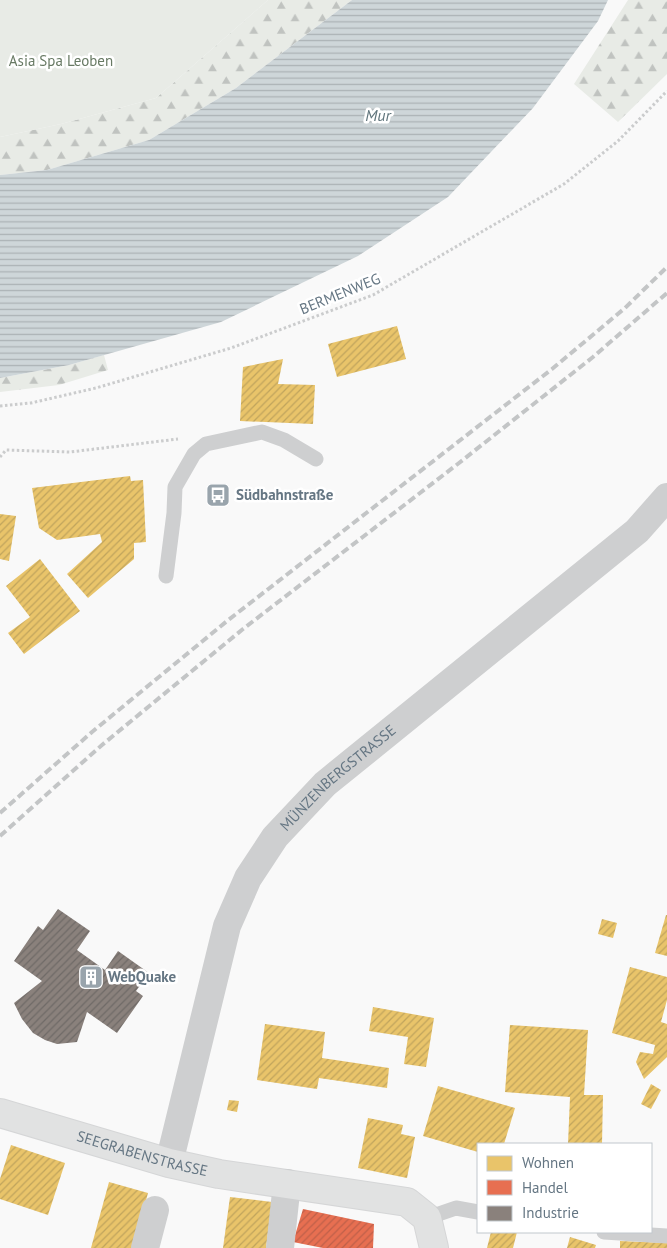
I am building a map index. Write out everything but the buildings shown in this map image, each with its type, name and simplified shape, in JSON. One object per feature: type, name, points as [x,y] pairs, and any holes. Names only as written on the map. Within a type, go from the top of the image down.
[{"type":"main road","name":"SEEGRABENSTRASSE","points":[[0,1114],[169,1163],[218,1174],[407,1202],[427,1218]]},
{"type":"main road","points":[[427,1218],[434,1248]]},
{"type":"street","name":"MÜNZENBERGSTRASSE","points":[[169,1163],[227,926],[248,878],[275,837],[325,784],[636,531],[667,497]]},
{"type":"street","points":[[280,1248],[287,1183]]},
{"type":"street","points":[[145,1248],[156,1210]]},
{"type":"lane","points":[[166,576],[174,513],[175,487],[194,454],[206,444],[262,432],[284,440],[316,459]]},
{"type":"lane","points":[[427,1218],[456,1208],[477,1212]]},
{"type":"lane","points":[[620,1233],[667,1236]]},
{"type":"path","name":"BERMENWEG","points":[[0,406],[31,403],[96,388],[231,348],[372,296],[564,184],[618,141],[667,91]]},
{"type":"path","points":[[0,458],[6,450],[70,452],[131,446],[175,439],[206,444]]},
{"type":"green space","name":"Asia Spa Leoben","points":[[0,0],[268,0],[156,98],[61,124],[0,137]]},
{"type":"green space","points":[[268,0],[352,0],[236,88],[149,140],[47,170],[0,175],[0,137],[61,124],[156,98]]},
{"type":"green space","points":[[628,0],[667,0],[667,74],[618,122],[574,84]]},
{"type":"green space","points":[[104,355],[108,370],[59,385],[0,392],[0,378],[69,365]]},
{"type":"water","name":"Mur","points":[[352,0],[608,0],[598,21],[533,108],[448,197],[358,256],[221,322],[69,365],[0,378],[0,175],[47,170],[149,140],[236,88]]},
{"type":"railway","points":[[0,813],[92,732],[227,621],[552,369],[625,308],[667,267]]},
{"type":"railway","points":[[0,836],[102,745],[243,629],[593,357],[667,293]]},
{"type":"place","name":"Südbahnstraße","points":[[218,495]]},
{"type":"place","name":"WebQuake","points":[[91,977]]}]
